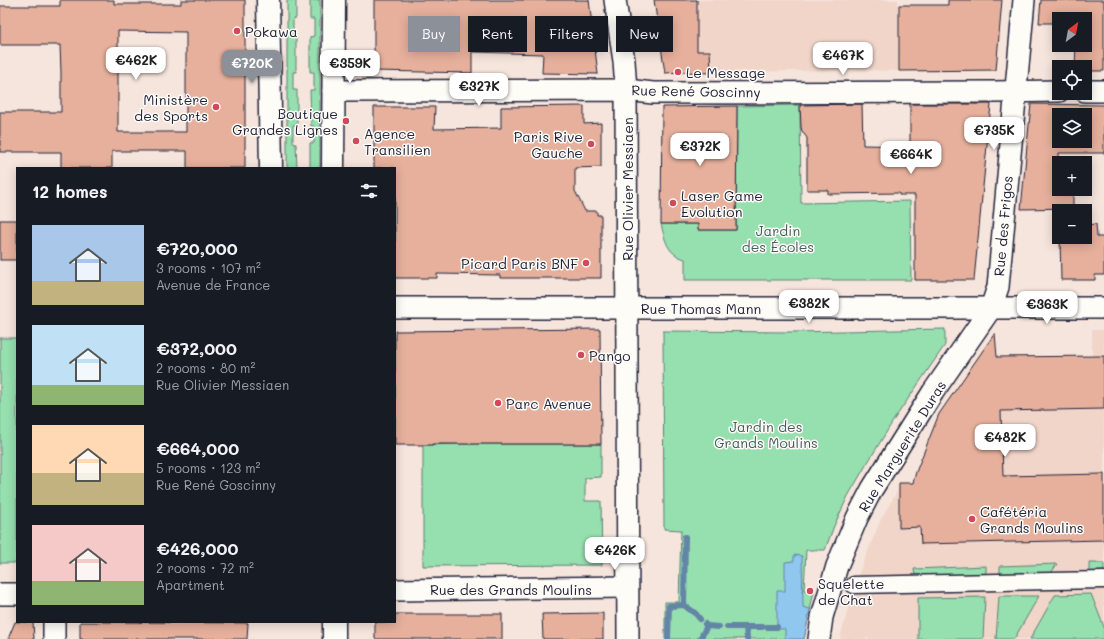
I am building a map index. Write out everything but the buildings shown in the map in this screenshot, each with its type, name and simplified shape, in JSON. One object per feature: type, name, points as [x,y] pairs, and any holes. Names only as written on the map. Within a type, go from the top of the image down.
[{"type":"street","points":[[268,0],[271,167]]},
{"type":"street","points":[[333,167],[334,0]]},
{"type":"street","name":"Rue Olivier Messiaen","points":[[615,0],[624,61],[626,90],[628,639]]},
{"type":"street","name":"Rue des Frigos","points":[[991,308],[998,287],[1024,0]]},
{"type":"street","name":"Rue René Goscinny","points":[[333,91],[1052,91]]},
{"type":"street","points":[[1092,91],[1104,91]]},
{"type":"street","name":"Rue Thomas Mann","points":[[396,308],[1104,308]]},
{"type":"street","name":"Rue Marguerite Duras","points":[[819,639],[822,617],[837,566],[857,518],[872,489],[933,392],[991,308]]},
{"type":"street","points":[[854,585],[1104,580]]},
{"type":"street","name":"Rue des Grands Moulins","points":[[396,590],[627,588]]},
{"type":"street","points":[[0,594],[16,594]]},
{"type":"street","points":[[54,623],[54,639]]},
{"type":"street","points":[[334,623],[334,639]]},
{"type":"shaded area","points":[[697,0],[898,0],[899,71],[859,70],[697,73]]},
{"type":"shaded area","points":[[1092,330],[1104,330],[1104,639],[840,639],[854,585],[881,519],[899,488],[899,483],[913,483],[939,414],[986,347],[996,346],[997,357],[1092,356]]},
{"type":"green space","points":[[287,0],[296,0],[296,18],[293,19],[293,36],[296,37],[296,72],[293,72],[293,90],[297,90],[297,125],[293,125],[293,143],[296,144],[297,167],[287,167]]},
{"type":"green space","points":[[310,0],[320,0],[320,167],[310,167],[310,143],[314,143],[314,126],[311,126],[310,90],[314,90],[314,72],[310,72],[310,37],[314,36],[314,19],[310,19]]},
{"type":"green space","name":"Jardin des Écoles","points":[[800,105],[801,203],[910,201],[911,280],[685,280],[685,259],[674,254],[668,246],[661,224],[698,224],[698,230],[736,230],[737,106]]},
{"type":"green space","name":"Jardin des Grands Moulins","points":[[945,329],[945,345],[895,418],[848,496],[825,550],[806,550],[804,590],[814,591],[804,639],[665,639],[665,602],[679,602],[681,530],[664,529],[663,331],[791,332]]},
{"type":"green space","points":[[0,338],[16,338],[16,563],[0,563]]},
{"type":"green space","points":[[601,444],[601,477],[585,478],[585,501],[601,501],[602,565],[423,566],[423,445]]},
{"type":"green space","points":[[1089,563],[1104,563],[1104,571],[1089,572]]},
{"type":"green space","points":[[1057,564],[1051,573],[1000,574],[1000,566]]},
{"type":"green space","points":[[986,566],[986,574],[915,576],[914,569]]},
{"type":"green space","points":[[1091,594],[1104,627],[1104,639],[1030,639],[1055,595]]},
{"type":"green space","points":[[999,596],[1039,596],[1014,639],[996,639]]},
{"type":"green space","points":[[985,597],[983,639],[918,639],[918,598]]},
{"type":"water","points":[[794,555],[802,556],[803,607],[810,609],[804,639],[785,639],[785,629],[777,629],[777,591],[785,591],[785,562],[794,561]]},
{"type":"waterway","points":[[685,537],[684,605],[700,619]]},
{"type":"waterway","points":[[668,639],[669,606],[684,605]]},
{"type":"waterway","points":[[705,624],[707,626],[719,627]]},
{"type":"waterway","points":[[700,639],[707,626]]},
{"type":"waterway","points":[[727,627],[762,627]]},
{"type":"waterway","points":[[746,627],[747,639]]},
{"type":"waterway","points":[[767,627],[777,627]]},
{"type":"place","name":"Pokawa","points":[[237,31]]},
{"type":"place","name":"Le Message","points":[[678,72]]},
{"type":"place","name":"Ministère des Sports","points":[[216,107]]},
{"type":"place","name":"Boutique Grandes Lignes","points":[[346,121]]},
{"type":"place","name":"Agence Transilien","points":[[356,141]]},
{"type":"place","name":"Paris Rive Gauche","points":[[591,144]]},
{"type":"place","name":"Laser Game Evolution","points":[[673,203]]},
{"type":"place","name":"Picard Paris BNF","points":[[586,263]]},
{"type":"place","name":"Pango","points":[[581,355]]},
{"type":"place","name":"Parc Avenue","points":[[498,403]]},
{"type":"place","name":"Cafétéria Grands Moulins","points":[[972,519]]},
{"type":"place","name":"Squelette de Chat","points":[[810,591]]}]
